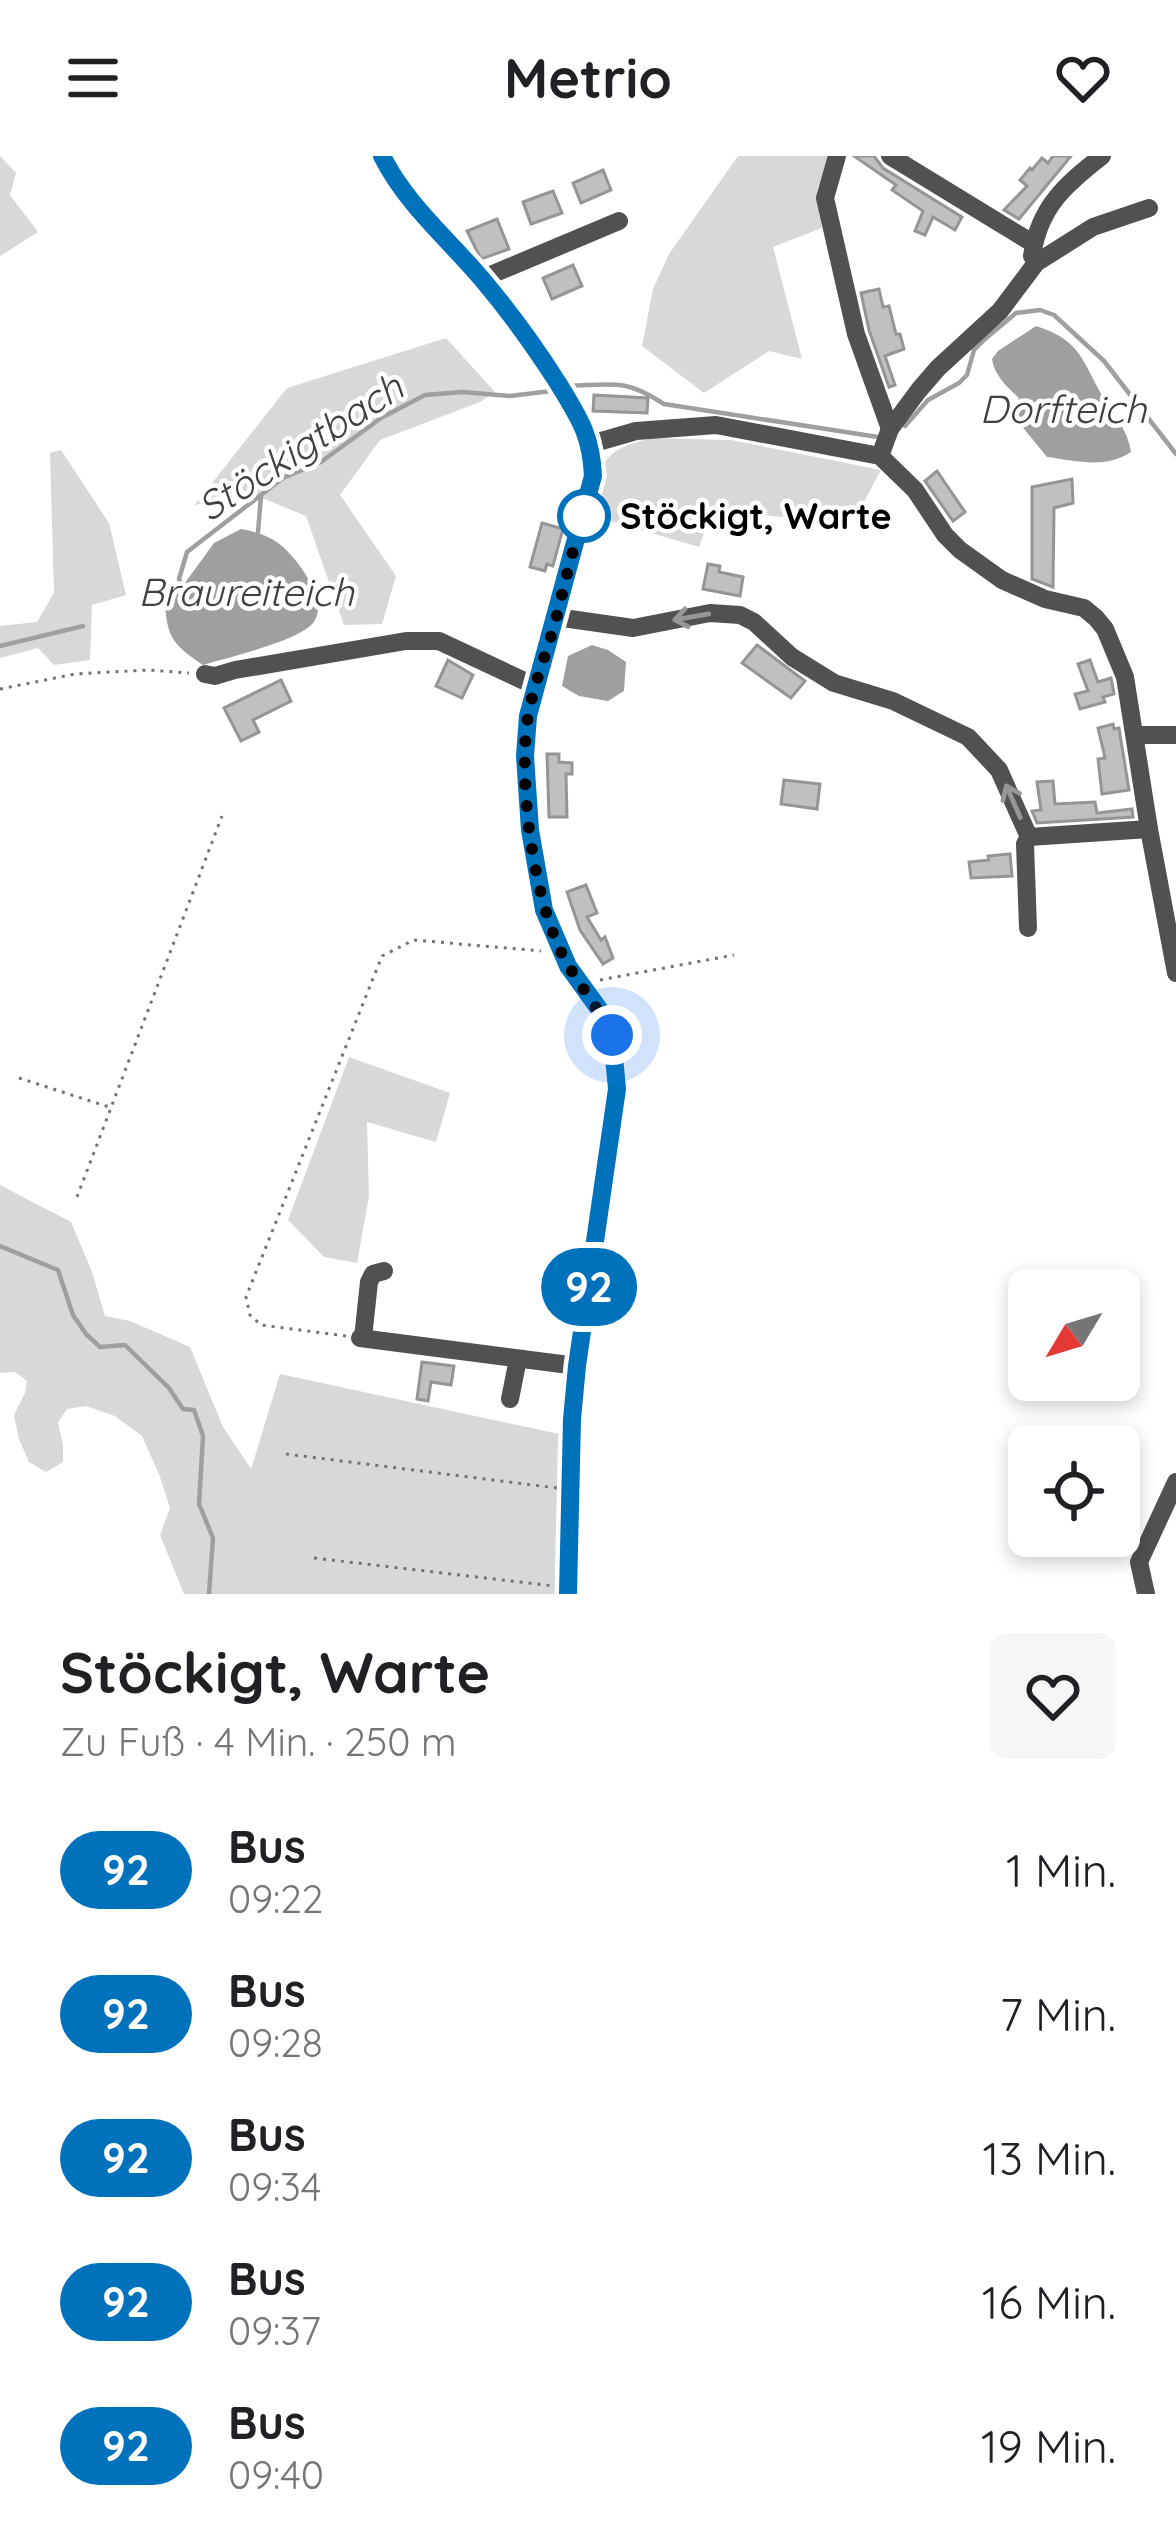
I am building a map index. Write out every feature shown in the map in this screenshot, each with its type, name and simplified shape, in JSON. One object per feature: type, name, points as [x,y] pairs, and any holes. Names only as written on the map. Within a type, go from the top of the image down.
[{"type":"street","points":[[382,156],[430,225],[482,279],[542,357],[591,444],[593,476],[528,716],[525,756],[530,830],[544,910],[558,947],[612,1035],[617,1089],[577,1366],[568,1590]]},
{"type":"street","points":[[837,156],[825,198],[856,334],[890,429]]},
{"type":"street","points":[[890,156],[1034,260]]},
{"type":"street","points":[[1034,260],[1036,232],[1046,211],[1066,184],[1102,156]]},
{"type":"street","points":[[880,456],[890,429],[938,368],[1000,311],[1034,260],[1093,227],[1149,208]]},
{"type":"street","points":[[482,279],[620,221]]},
{"type":"street","points":[[591,444],[636,431],[716,425],[880,456],[915,490],[960,550],[1002,580],[1045,599],[1084,608],[1096,618],[1125,677],[1176,973]]},
{"type":"street","points":[[556,617],[633,628],[710,613],[740,615],[834,683],[893,701],[968,737],[999,770],[1029,837]]},
{"type":"street","points":[[205,674],[406,641],[439,641],[536,686]]},
{"type":"street","points":[[1135,735],[1176,735]]},
{"type":"street","points":[[1029,837],[1148,830]]},
{"type":"street","points":[[1028,928],[1025,844],[1029,837]]},
{"type":"street","points":[[384,1271],[373,1274],[369,1282],[361,1338],[577,1366]]},
{"type":"street","points":[[510,1399],[518,1359]]},
{"type":"street","points":[[1146,1594],[1139,1562],[1176,1482]]},
{"type":"path","points":[[0,689],[74,674],[148,670],[205,674]]},
{"type":"path","points":[[77,1196],[221,817]]},
{"type":"path","points":[[361,1338],[261,1325],[250,1315],[246,1297],[382,956],[414,940],[539,951],[558,947]]},
{"type":"path","points":[[582,984],[734,956]]},
{"type":"path","points":[[20,1078],[111,1108]]},
{"type":"path","points":[[286,1454],[570,1490]]},
{"type":"path","points":[[314,1558],[568,1590]]},
{"type":"shaded area","points":[[0,156],[16,173],[10,195],[38,232],[0,256]]},
{"type":"shaded area","points":[[738,156],[829,156],[817,191],[822,228],[773,247],[802,359],[769,351],[704,393],[642,346],[653,289],[669,254]]},
{"type":"shaded area","points":[[446,338],[495,392],[380,440],[340,495],[396,576],[382,624],[344,625],[306,516],[240,489],[194,506],[287,388]]},
{"type":"shaded area","points":[[652,438],[731,440],[881,470],[865,500],[835,522],[712,510],[699,547],[593,516],[605,462],[620,449]]},
{"type":"shaded area","points":[[61,450],[109,523],[126,595],[92,605],[90,660],[54,665],[38,648],[0,658],[0,626],[37,622],[54,593],[50,453]]},
{"type":"shaded area","points":[[349,1057],[450,1093],[436,1142],[367,1122],[369,1196],[357,1263],[324,1257],[288,1220]]},
{"type":"shaded area","points":[[0,1185],[71,1222],[105,1316],[130,1321],[190,1347],[223,1427],[251,1469],[280,1374],[564,1435],[558,1594],[184,1594],[160,1535],[170,1508],[142,1436],[115,1416],[86,1406],[67,1409],[58,1422],[63,1462],[46,1472],[29,1462],[14,1415],[27,1381],[15,1372],[0,1373]]},
{"type":"water","name":"Dorfteich","points":[[1036,326],[1064,339],[1080,355],[1122,426],[1131,452],[1101,462],[1047,457],[1020,424],[1013,407],[1019,398],[998,375],[992,359]]},
{"type":"water","name":"Braureiteich","points":[[241,529],[273,540],[298,563],[316,597],[316,619],[288,639],[203,665],[174,640],[165,603],[214,543]]},
{"type":"water","points":[[592,645],[626,662],[624,691],[608,701],[579,696],[562,686],[568,656]]},
{"type":"building","points":[[854,156],[874,156],[883,168],[962,217],[955,230],[933,217],[925,235],[915,231],[923,211]]},
{"type":"building","points":[[1053,156],[1071,156],[1019,219],[1004,210],[1027,186],[1020,180],[1030,168],[1042,158],[1048,163]]},
{"type":"building","points":[[603,170],[611,190],[581,203],[573,183]]},
{"type":"building","points":[[553,191],[562,213],[531,224],[523,202]]},
{"type":"building","points":[[497,219],[509,249],[481,259],[467,231]]},
{"type":"building","points":[[573,265],[582,286],[552,299],[543,278]]},
{"type":"building","points":[[879,289],[904,349],[885,356],[895,385],[889,387],[861,293]]},
{"type":"building","points":[[594,395],[648,398],[647,413],[593,411]]},
{"type":"building","points":[[937,471],[965,512],[953,521],[925,481]]},
{"type":"building","points":[[1072,479],[1073,503],[1054,508],[1053,587],[1032,579],[1032,487]]},
{"type":"building","points":[[542,523],[563,529],[553,566],[547,564],[545,571],[530,567]]},
{"type":"building","points":[[708,564],[720,566],[719,572],[743,577],[740,596],[703,589]]},
{"type":"building","points":[[757,645],[805,681],[791,698],[742,663]]},
{"type":"building","points":[[448,660],[473,675],[462,698],[436,686]]},
{"type":"building","points":[[1090,660],[1098,682],[1111,678],[1114,694],[1103,697],[1105,702],[1080,709],[1075,694],[1088,691],[1078,664]]},
{"type":"building","points":[[281,680],[291,701],[253,720],[259,732],[241,741],[224,708]]},
{"type":"building","points":[[1113,724],[1114,729],[1119,728],[1129,790],[1102,794],[1098,759],[1105,758],[1098,728]]},
{"type":"building","points":[[547,754],[559,754],[559,762],[572,763],[572,774],[566,774],[567,817],[549,817]]},
{"type":"building","points":[[784,780],[820,784],[817,809],[781,804]]},
{"type":"building","points":[[1053,781],[1055,804],[1095,802],[1097,813],[1132,809],[1133,817],[1037,823],[1032,811],[1041,810],[1037,782]]},
{"type":"building","points":[[1010,854],[1012,876],[971,878],[969,862]]},
{"type":"building","points":[[586,885],[597,913],[587,917],[601,940],[605,937],[613,958],[603,964],[580,930],[567,892]]},
{"type":"building","points":[[422,1362],[454,1366],[451,1385],[431,1382],[428,1401],[417,1399]]},
{"type":"waterway","name":"Stöckigtbach","points":[[905,426],[928,400],[967,375],[974,350],[985,339],[1016,313],[1040,310],[1054,315],[1104,361],[1176,454]]},
{"type":"waterway","name":"Stöckigtbach","points":[[570,386],[619,385],[664,404],[878,437]]},
{"type":"waterway","name":"Stöckigtbach","points":[[182,587],[179,579],[187,552],[283,478],[321,462],[381,418],[425,395],[510,396],[551,391]]},
{"type":"waterway","points":[[258,532],[261,496]]},
{"type":"waterway","name":"Stöckigtbach","points":[[0,646],[83,626]]},
{"type":"waterway","points":[[0,1246],[58,1270],[73,1315],[86,1334],[100,1347],[125,1345],[169,1388],[183,1409],[194,1410],[203,1436],[199,1504],[213,1538],[209,1594]]},
{"type":"bus line","name":"92","points":[[382,156],[430,225],[482,279],[542,357],[591,444],[593,476],[585,514],[528,716],[525,756],[530,830],[544,910],[568,966],[612,1035],[617,1089],[577,1366],[568,1594]]},
{"type":"place","name":"Stöckigt, Warte","points":[[584,516]]},
{"type":"route","points":[[584,516],[528,716],[525,756],[530,830],[544,910],[568,966],[612,1035]]}]
